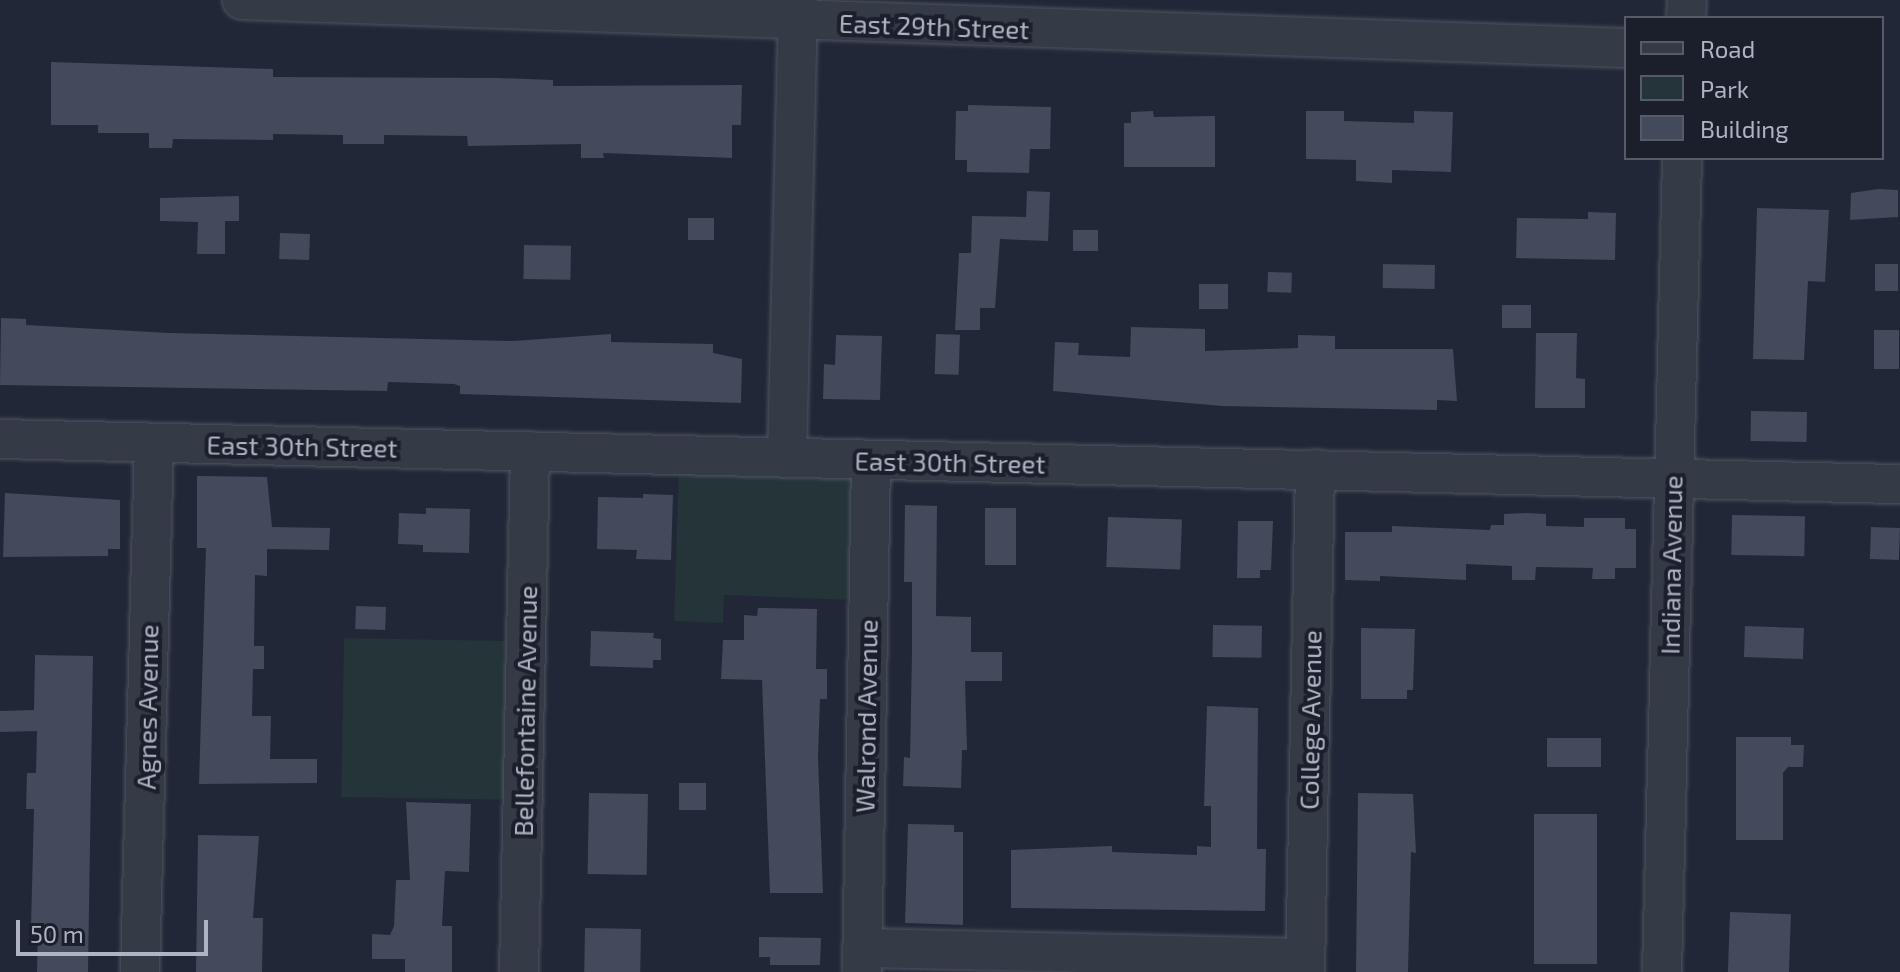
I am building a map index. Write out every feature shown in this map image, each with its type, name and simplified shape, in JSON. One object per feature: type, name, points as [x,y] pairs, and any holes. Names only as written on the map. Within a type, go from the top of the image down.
[{"type":"street","name":"East 29th Street","points":[[242,0],[797,10],[1624,48]]},
{"type":"street","points":[[787,457],[797,10]]},
{"type":"street","name":"Indiana Avenue","points":[[1662,972],[1682,160]]},
{"type":"street","name":"East 30th Street","points":[[0,439],[1900,484]]},
{"type":"street","name":"Agnes Avenue","points":[[140,972],[154,443]]},
{"type":"street","name":"Bellefontaine Avenue","points":[[519,972],[530,451]]},
{"type":"street","name":"Walrond Avenue","points":[[862,960],[871,460]]},
{"type":"street","name":"College Avenue","points":[[1305,965],[1315,469]]},
{"type":"street","points":[[862,960],[1305,965]]},
{"type":"green space","points":[[679,468],[854,477],[853,600],[724,595],[723,623],[674,621]]},
{"type":"green space","points":[[344,638],[510,641],[507,800],[341,797]]},
{"type":"building","points":[[51,62],[273,69],[273,77],[498,78],[553,80],[553,86],[742,85],[741,125],[732,125],[732,158],[603,153],[604,158],[581,158],[581,144],[468,146],[467,136],[384,135],[384,144],[343,144],[343,135],[273,134],[273,140],[173,139],[172,148],[149,148],[149,133],[98,133],[98,125],[51,125]]},
{"type":"building","points":[[968,105],[1051,107],[1050,149],[1030,149],[1029,173],[967,172],[967,160],[955,160],[956,111],[968,111]]},
{"type":"building","points":[[1153,111],[1154,117],[1215,116],[1215,167],[1124,167],[1124,123],[1131,123],[1131,112]]},
{"type":"building","points":[[1306,111],[1344,111],[1344,121],[1414,123],[1414,111],[1453,112],[1451,172],[1392,170],[1392,183],[1356,181],[1356,160],[1306,159]]},
{"type":"building","points":[[1898,190],[1898,217],[1850,220],[1851,193]]},
{"type":"building","points":[[1027,191],[1050,192],[1048,241],[1000,239],[995,308],[980,308],[980,330],[955,330],[959,253],[971,253],[972,216],[1026,217]]},
{"type":"building","points":[[239,196],[239,221],[225,221],[225,254],[197,254],[198,222],[160,221],[160,198]]},
{"type":"building","points":[[1757,208],[1829,210],[1825,282],[1808,281],[1804,360],[1753,359]]},
{"type":"building","points":[[1588,212],[1616,213],[1615,260],[1516,258],[1517,218],[1588,219]]},
{"type":"building","points":[[688,218],[714,218],[714,240],[688,240]]},
{"type":"building","points":[[1073,230],[1098,230],[1098,251],[1073,251]]},
{"type":"building","points":[[280,233],[310,234],[309,260],[279,259]]},
{"type":"building","points":[[524,245],[571,246],[570,280],[523,279]]},
{"type":"building","points":[[1383,264],[1435,265],[1435,289],[1383,288]]},
{"type":"building","points":[[1875,264],[1898,264],[1898,291],[1875,291]]},
{"type":"building","points":[[1268,272],[1292,273],[1291,293],[1267,292]]},
{"type":"building","points":[[1199,284],[1228,284],[1228,309],[1199,309]]},
{"type":"building","points":[[1502,305],[1531,305],[1531,328],[1502,328]]},
{"type":"building","points":[[1,318],[26,319],[26,325],[169,333],[513,341],[611,334],[611,342],[713,344],[713,353],[742,359],[741,403],[460,394],[460,386],[454,384],[388,382],[387,391],[0,385]]},
{"type":"building","points":[[1131,327],[1205,329],[1205,351],[1298,348],[1298,335],[1335,336],[1335,349],[1453,349],[1457,401],[1437,400],[1437,410],[1222,406],[1053,391],[1055,342],[1079,343],[1078,355],[1130,357]]},
{"type":"building","points":[[1874,330],[1899,330],[1899,369],[1874,369]]},
{"type":"building","points":[[1536,333],[1577,333],[1576,378],[1585,379],[1585,408],[1535,408]]},
{"type":"building","points":[[936,334],[960,335],[959,375],[935,374]]},
{"type":"building","points":[[836,335],[882,336],[880,400],[823,399],[824,364],[835,365]]},
{"type":"building","points":[[1751,411],[1807,412],[1806,442],[1750,441]]},
{"type":"building","points":[[197,476],[267,477],[272,527],[330,528],[329,550],[267,549],[267,576],[255,575],[254,646],[264,646],[264,669],[253,669],[252,716],[271,716],[270,759],[317,759],[317,783],[199,784],[206,548],[197,548]]},
{"type":"building","points":[[5,493],[120,500],[120,549],[108,549],[108,556],[3,557]]},
{"type":"building","points":[[643,494],[673,495],[671,560],[636,559],[637,550],[597,549],[598,497],[643,498]]},
{"type":"building","points":[[905,505],[937,506],[936,616],[971,617],[971,652],[1002,652],[1002,681],[965,681],[967,750],[962,750],[961,788],[903,786],[904,757],[910,758],[912,651],[912,582],[904,582]]},
{"type":"building","points":[[426,508],[470,509],[469,553],[423,552],[423,545],[398,544],[399,513],[426,514]]},
{"type":"building","points":[[985,508],[1016,508],[1016,565],[985,565]]},
{"type":"building","points":[[1504,514],[1546,514],[1546,526],[1584,527],[1584,518],[1625,518],[1625,529],[1636,529],[1636,568],[1615,568],[1615,579],[1592,579],[1593,568],[1536,567],[1535,580],[1512,580],[1512,566],[1466,564],[1466,580],[1380,576],[1380,581],[1345,580],[1345,532],[1392,532],[1392,526],[1490,530],[1491,525],[1504,525]]},
{"type":"building","points":[[1732,515],[1805,516],[1804,556],[1731,555]]},
{"type":"building","points":[[1108,517],[1182,520],[1180,570],[1106,567]]},
{"type":"building","points":[[1238,521],[1273,521],[1271,570],[1260,570],[1260,578],[1237,578]]},
{"type":"building","points":[[1871,527],[1900,528],[1899,560],[1870,559]]},
{"type":"building","points":[[356,606],[386,607],[385,630],[355,629]]},
{"type":"building","points":[[758,608],[817,609],[816,669],[827,669],[827,699],[820,699],[818,757],[823,893],[770,893],[762,680],[721,679],[723,640],[744,640],[744,615],[757,616]]},
{"type":"building","points":[[1213,625],[1262,626],[1261,658],[1212,657]]},
{"type":"building","points":[[1745,626],[1804,628],[1803,659],[1744,657]]},
{"type":"building","points":[[1361,628],[1415,629],[1413,690],[1407,690],[1407,699],[1361,699]]},
{"type":"building","points":[[591,631],[654,633],[653,638],[661,639],[661,660],[653,660],[653,668],[590,666]]},
{"type":"building","points":[[35,655],[93,656],[88,972],[37,972],[38,926],[31,926],[34,809],[26,809],[27,773],[36,773],[37,731],[0,732],[0,711],[34,710]]},
{"type":"building","points":[[1207,706],[1258,708],[1257,849],[1266,849],[1265,911],[1011,908],[1011,850],[1112,846],[1112,852],[1197,855],[1197,846],[1211,847],[1211,806],[1204,806]]},
{"type":"building","points":[[1736,737],[1791,737],[1791,745],[1804,745],[1803,767],[1788,767],[1783,773],[1783,840],[1736,840]]},
{"type":"building","points":[[1547,738],[1601,738],[1601,767],[1547,767]]},
{"type":"building","points":[[679,783],[706,783],[706,810],[679,810]]},
{"type":"building","points":[[589,793],[648,794],[647,875],[588,874]]},
{"type":"building","points":[[1358,793],[1413,794],[1416,853],[1411,852],[1408,972],[1356,972]]},
{"type":"building","points":[[406,802],[471,804],[469,872],[445,871],[442,926],[452,926],[452,972],[405,972],[405,959],[372,959],[372,934],[390,935],[394,926],[396,880],[410,880]]},
{"type":"building","points":[[1534,814],[1597,814],[1597,964],[1534,964]]},
{"type":"building","points":[[908,824],[954,825],[954,832],[963,832],[963,925],[905,923]]},
{"type":"building","points":[[198,835],[259,836],[253,918],[263,918],[262,972],[196,972]]},
{"type":"building","points":[[1730,912],[1791,914],[1789,972],[1728,972]]},
{"type":"building","points":[[585,928],[641,929],[640,972],[584,972]]},
{"type":"building","points":[[759,937],[821,938],[820,965],[770,965],[770,957],[759,957]]}]
